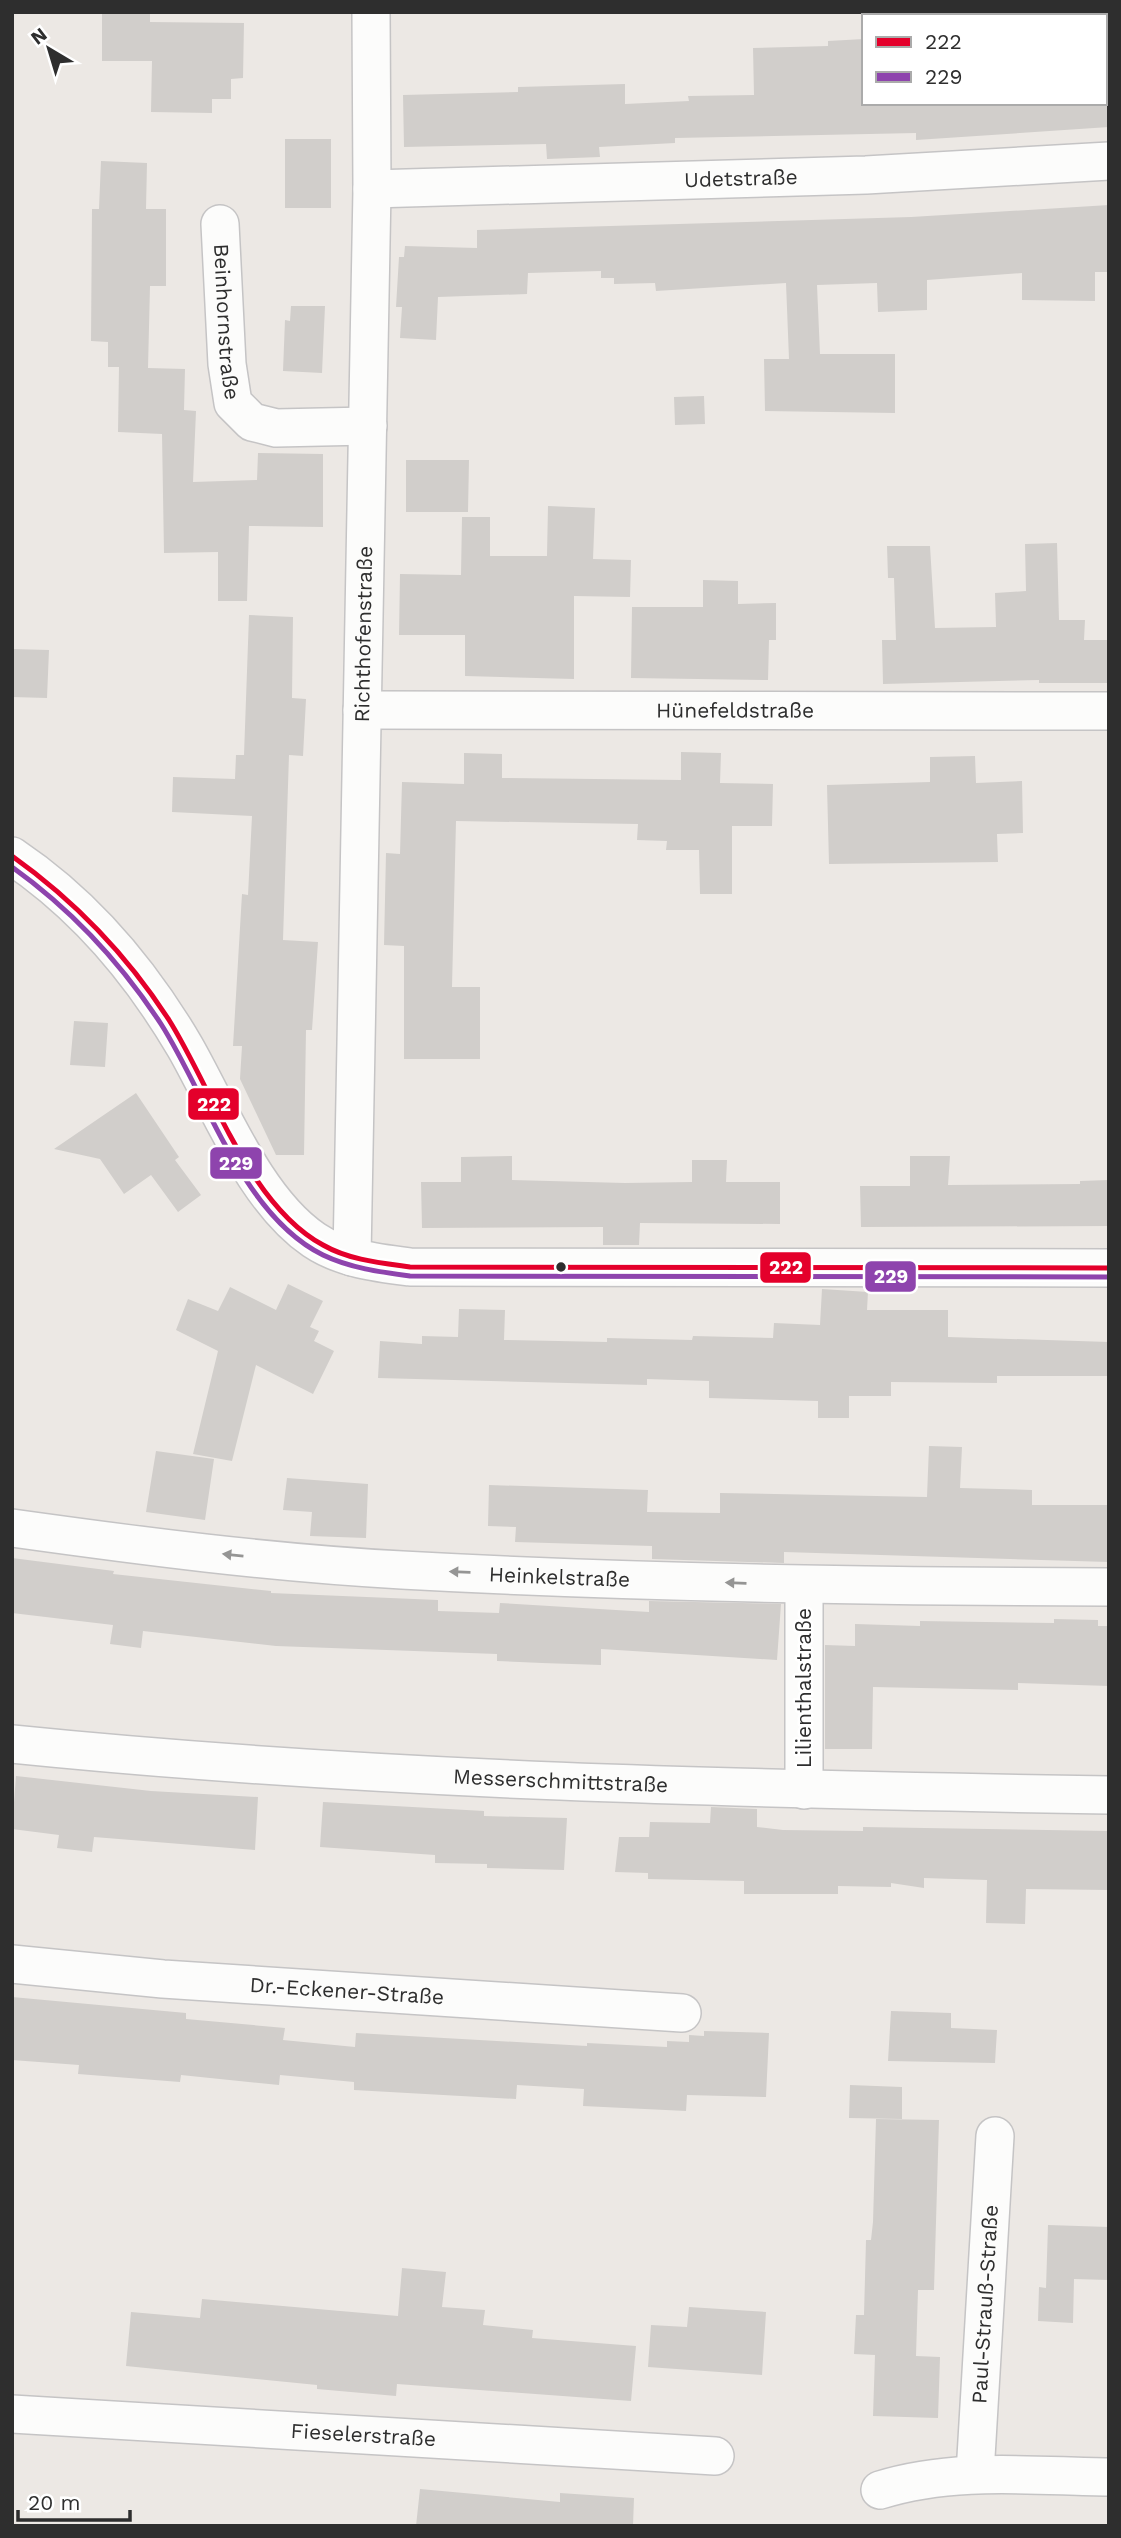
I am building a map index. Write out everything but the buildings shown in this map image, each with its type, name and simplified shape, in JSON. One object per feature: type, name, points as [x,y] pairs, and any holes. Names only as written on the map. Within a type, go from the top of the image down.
[{"type":"street","name":"Richthofenstraße","points":[[352,1257],[372,189],[371,12]]},
{"type":"street","name":"Udetstraße","points":[[372,189],[866,175],[1109,160]]},
{"type":"street","name":"Beinhornstraße","points":[[219,224],[226,364],[233,402],[251,422],[276,428],[368,426]]},
{"type":"street","name":"Hünefeldstraße","points":[[362,710],[1109,711]]},
{"type":"street","points":[[12,856],[86,914],[135,971],[184,1045],[258,1178],[284,1214],[315,1241],[352,1257],[410,1267],[1109,1268]]},
{"type":"street","name":"Heinkelstraße","points":[[12,1528],[263,1558],[400,1570],[804,1586],[1109,1587]]},
{"type":"street","name":"Lilienthalstraße","points":[[804,1586],[804,1790]]},
{"type":"street","name":"Messerschmittstraße","points":[[12,1744],[146,1758],[513,1780],[804,1790],[1109,1795]]},
{"type":"street","name":"Dr.-Eckener-Straße","points":[[12,1964],[163,1979],[682,2013]]},
{"type":"street","name":"Paul-Strauß-Straße","points":[[975,2474],[995,2136]]},
{"type":"street","name":"Fieselerstraße","points":[[12,2414],[715,2456]]},
{"type":"street","points":[[880,2490],[931,2477],[975,2474],[1109,2477]]},
{"type":"transit line","name":"222","points":[[12,856],[57,891],[98,930],[136,973],[169,1020],[234,1143],[273,1202],[297,1226],[323,1245],[343,1254],[410,1267],[1109,1268]]},
{"type":"transit line","name":"229","points":[[12,867],[75,919],[112,959],[161,1024],[248,1183],[270,1212],[295,1237],[333,1259],[365,1269],[410,1276],[1109,1277]]}]
